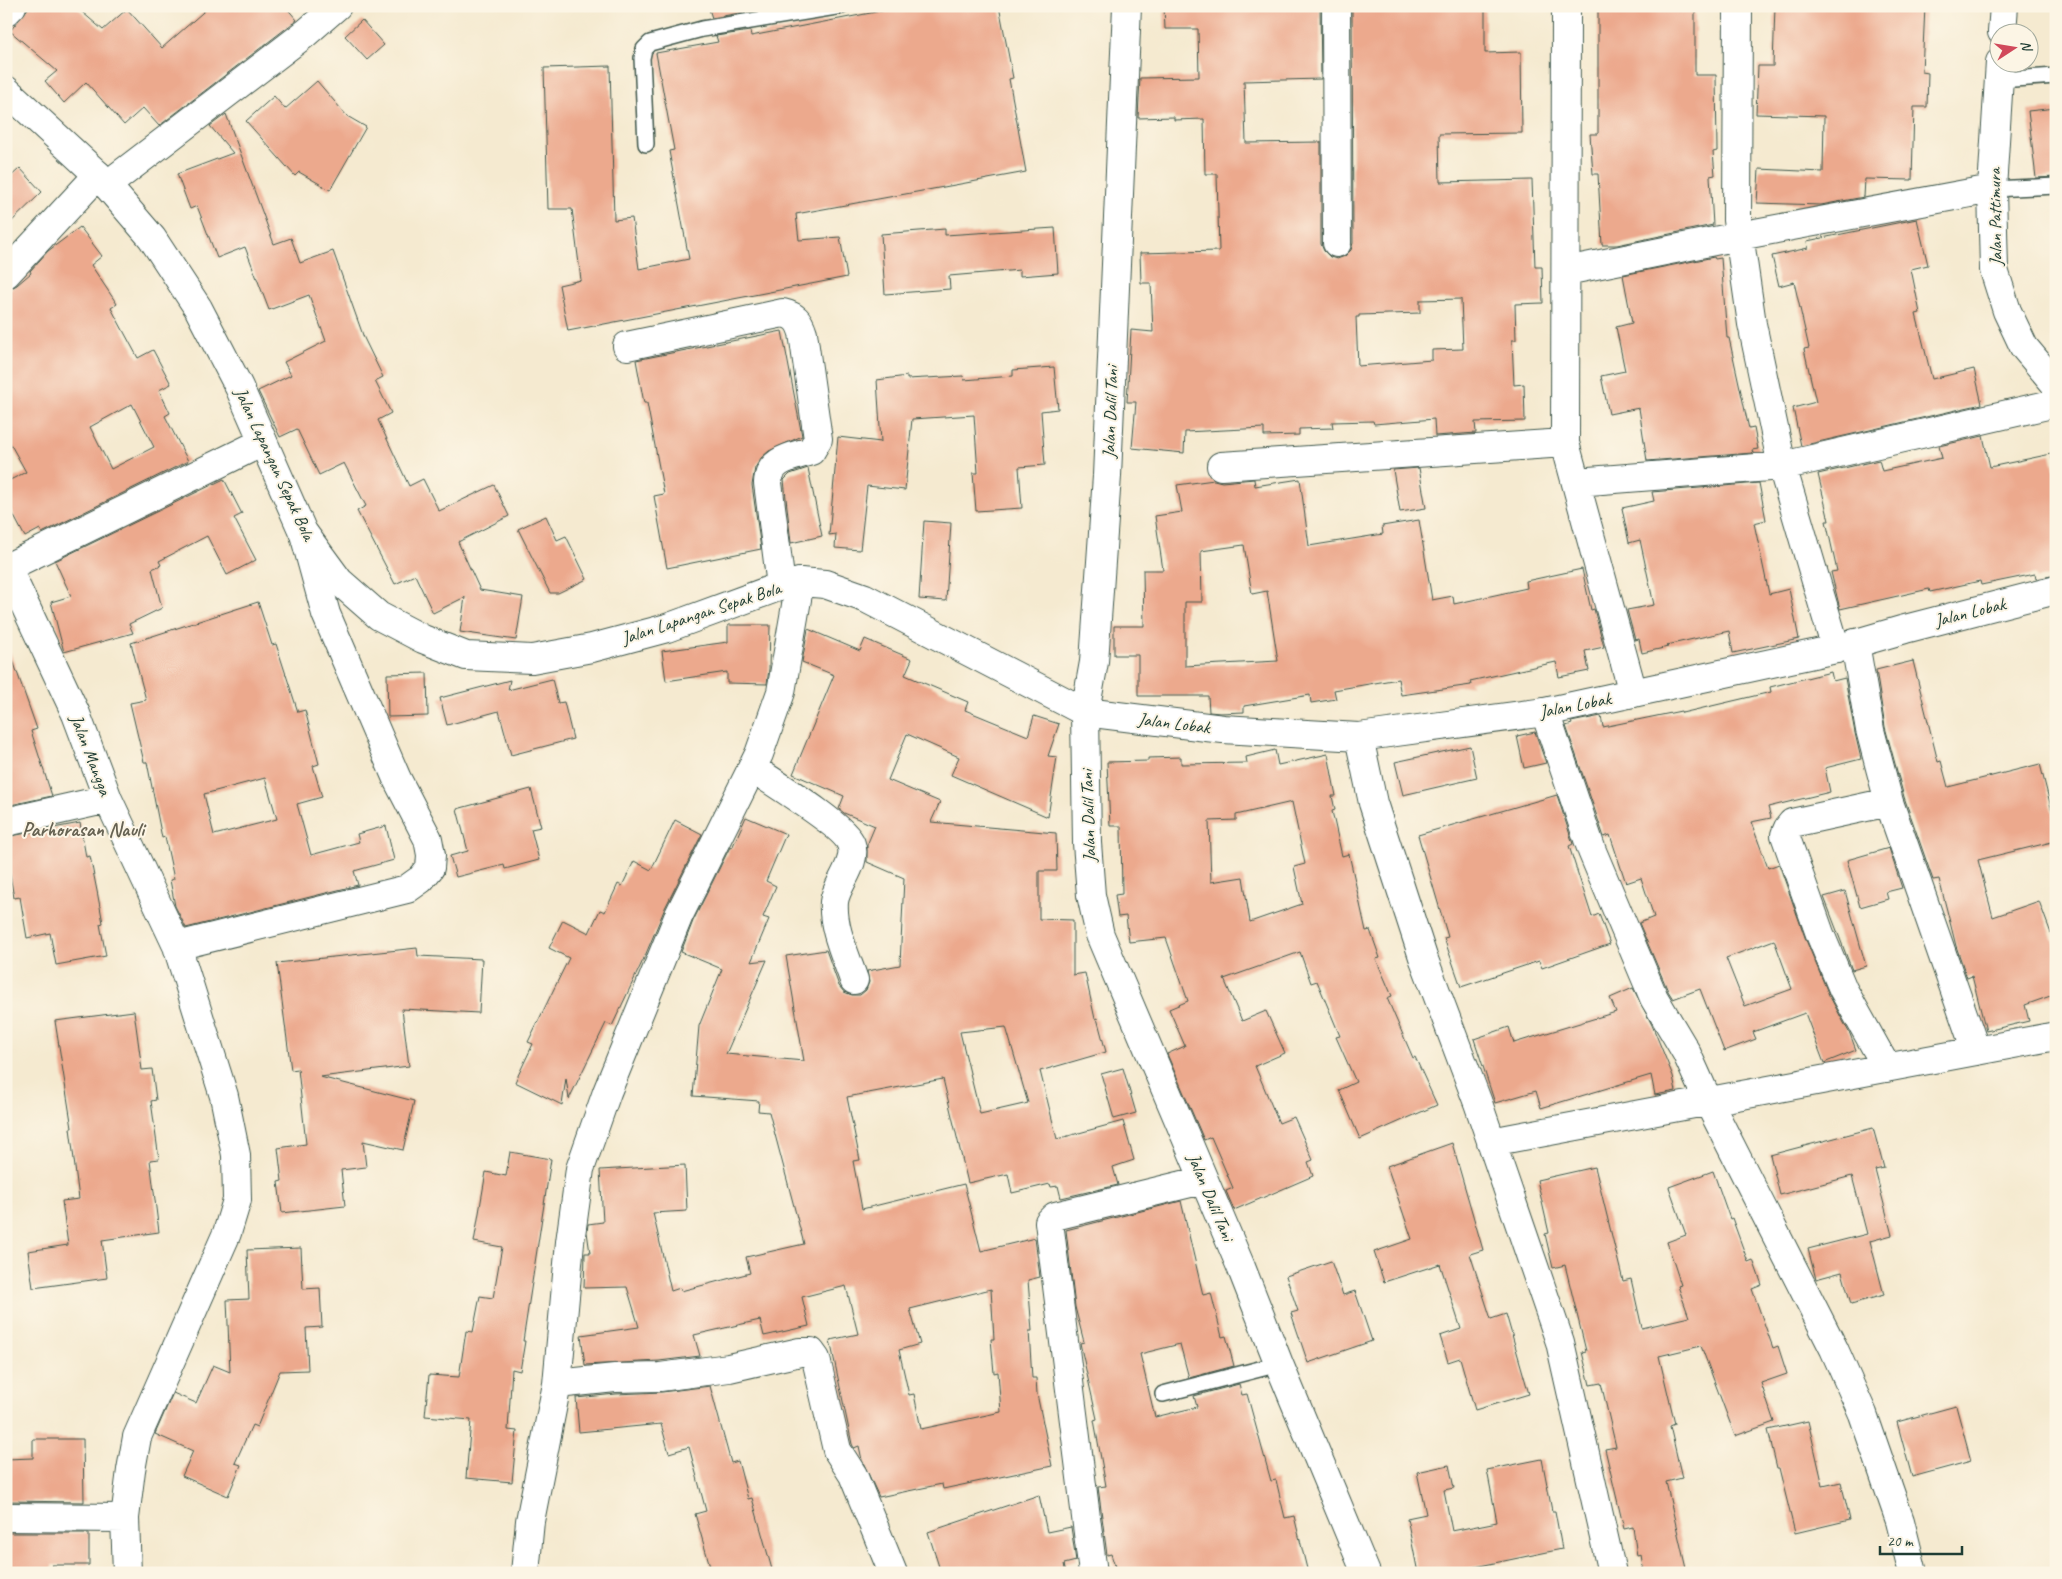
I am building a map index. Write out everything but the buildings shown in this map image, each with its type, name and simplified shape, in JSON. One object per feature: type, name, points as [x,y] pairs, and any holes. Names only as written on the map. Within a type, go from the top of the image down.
[{"type":"street","points":[[6,12],[12,6]]},
{"type":"street","points":[[6,274],[102,180],[306,33],[338,6]]},
{"type":"street","name":"Jalan Dalil Tani","points":[[1127,6],[1107,486],[1096,644],[1085,712],[1087,843],[1091,895],[1100,936],[1241,1267],[1279,1364],[1366,1573]]},
{"type":"street","points":[[1336,6],[1337,243]]},
{"type":"street","points":[[1566,6],[1565,443],[1633,693]]},
{"type":"street","points":[[1738,6],[1737,220],[1752,324],[1782,466],[1845,646],[1889,802],[1976,1051]]},
{"type":"street","points":[[2003,22],[2004,6]]},
{"type":"street","name":"Jalan Pattimura","points":[[1999,72],[1992,189],[1994,270],[2007,311],[2024,347],[2056,385]]},
{"type":"street","name":"Jalan Lapangan Sepak Bola","points":[[6,90],[102,180],[152,238],[198,308],[239,387],[303,532],[339,581],[379,616],[423,639],[466,656],[532,659],[592,648],[667,628],[790,584],[825,584],[865,598],[1085,712]]},
{"type":"street","points":[[1566,270],[1992,189]]},
{"type":"street","points":[[525,1573],[530,1522],[557,1384],[570,1242],[580,1169],[606,1092],[679,915],[759,754],[781,692],[790,584],[768,483],[768,473],[781,460],[811,451],[818,439],[803,333],[800,323],[794,315],[783,313],[627,346]]},
{"type":"street","points":[[1576,482],[1782,466],[2056,403]]},
{"type":"street","points":[[7,566],[263,442]]},
{"type":"street","points":[[1221,466],[1565,443]]},
{"type":"street","points":[[177,946],[407,889],[421,879],[430,868],[431,855],[428,839],[386,754],[326,614],[303,532]]},
{"type":"street","name":"Jalan Mangga","points":[[7,566],[76,714],[108,799],[177,946],[224,1096],[236,1155],[237,1200],[227,1233],[137,1438],[125,1518],[127,1573]]},
{"type":"street","name":"Jalan Lobak","points":[[1085,712],[1223,729],[1359,737],[1546,712],[1845,646],[2056,590]]},
{"type":"street","points":[[1546,712],[1592,852],[1654,998],[1686,1052],[1708,1101],[1834,1349],[1863,1414],[1900,1521],[1913,1573]]},
{"type":"street","points":[[1359,737],[1373,803],[1422,957],[1491,1142],[1560,1342],[1612,1573]]},
{"type":"street","points":[[752,768],[825,818],[848,837],[852,845],[852,854],[834,901],[835,921],[854,980]]},
{"type":"street","points":[[6,822],[108,799]]},
{"type":"street","points":[[1887,1068],[1843,988],[1820,934],[1786,842],[1786,835],[1792,823],[1889,802]]},
{"type":"street","points":[[1491,1142],[2056,1036]]},
{"type":"street","points":[[1093,1573],[1050,1222],[1055,1216],[1203,1180]]},
{"type":"street","points":[[557,1384],[615,1378],[660,1378],[729,1368],[800,1352],[811,1352],[816,1359],[837,1450],[853,1475],[893,1573]]},
{"type":"street","points":[[6,1517],[125,1518]]},
{"type":"lane","points":[[646,144],[642,58],[644,49],[650,42],[702,28],[842,6]]},
{"type":"lane","points":[[2010,72],[2056,76]]},
{"type":"lane","points":[[1992,189],[2056,186]]},
{"type":"lane","points":[[1163,1394],[1279,1364]]},
{"type":"district","name":"Parhorasan Nauli","points":[[83,829]]}]
